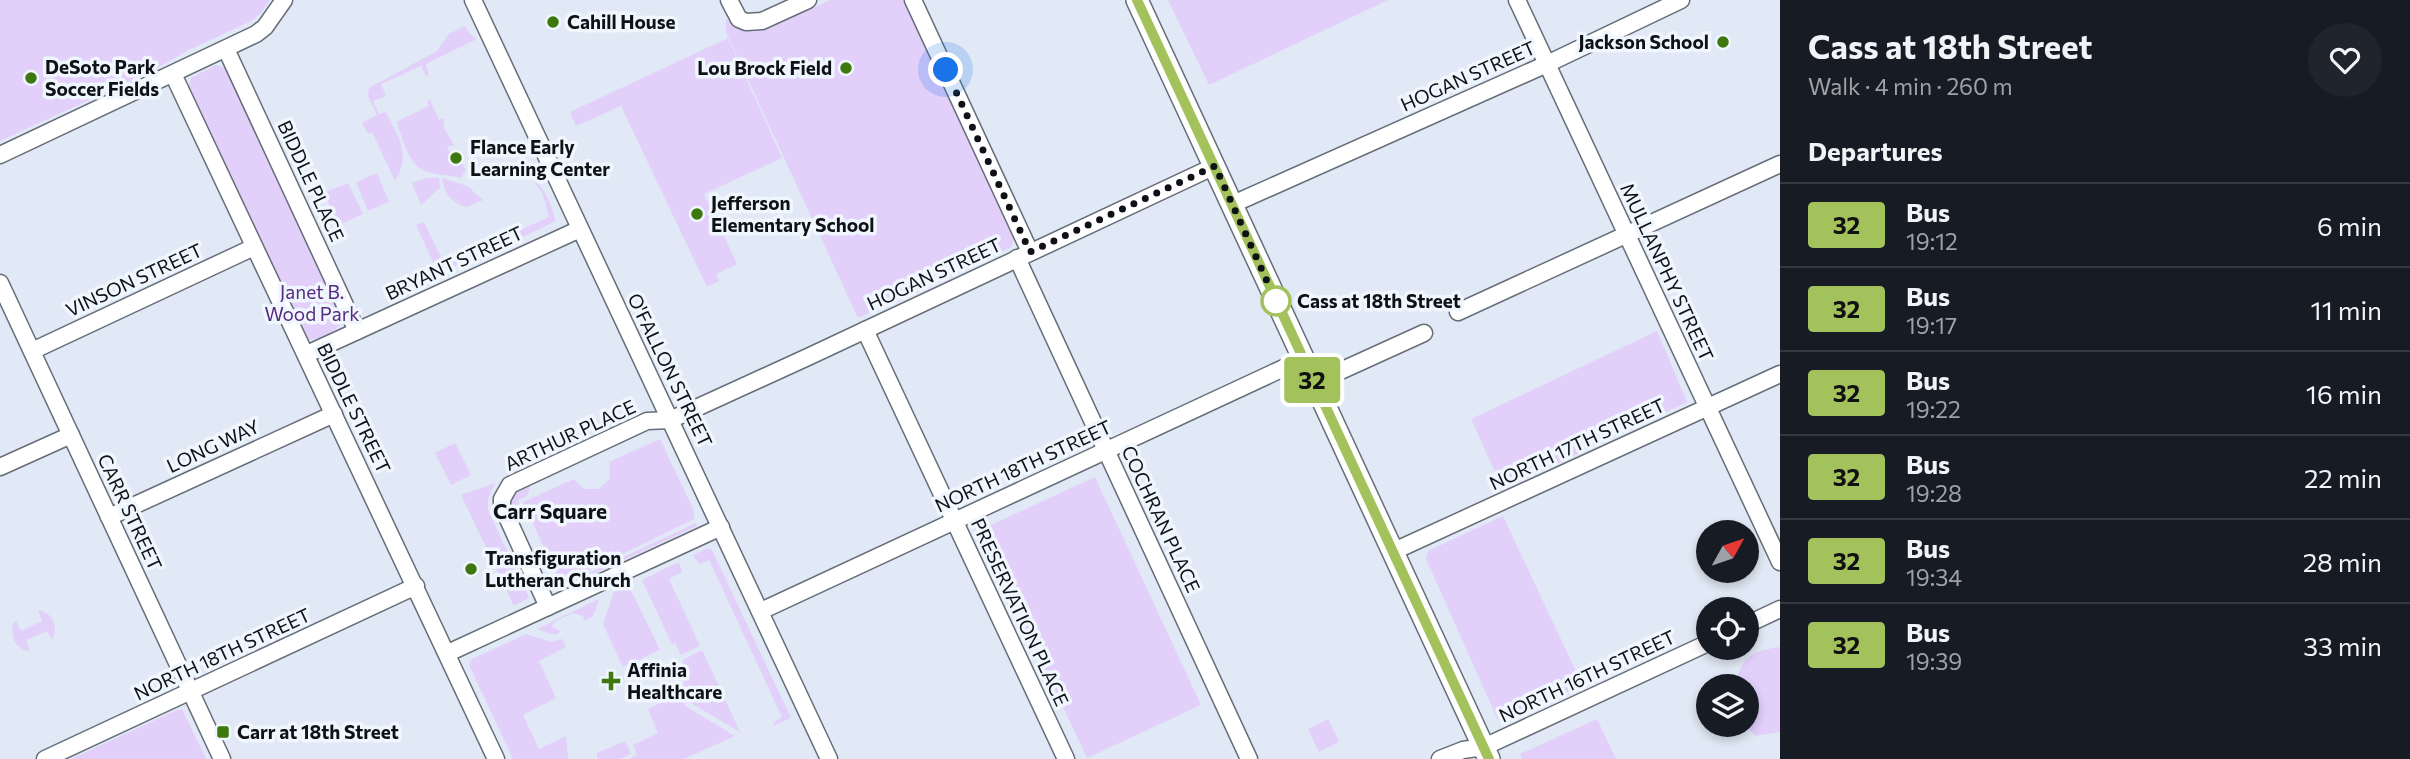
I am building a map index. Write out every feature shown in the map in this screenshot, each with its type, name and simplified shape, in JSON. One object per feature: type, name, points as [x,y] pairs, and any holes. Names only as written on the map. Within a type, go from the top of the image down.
[{"type":"main road","points":[[1137,0],[1233,204],[1482,755]]},
{"type":"street","points":[[0,155],[256,34],[265,27],[284,0]]},
{"type":"street","name":"O'FALLON STREET","points":[[473,0],[829,759]]},
{"type":"street","points":[[729,0],[735,13],[746,22],[762,21],[808,0]]},
{"type":"street","name":"COCHRAN PLACE","points":[[913,0],[1106,451],[1249,759]]},
{"type":"street","name":"MULLANPHY STREET","points":[[1517,0],[1780,562]]},
{"type":"street","name":"HOGAN STREET","points":[[1233,204],[1547,64],[1681,0]]},
{"type":"street","name":"BIDDLE PLACE","points":[[226,49],[358,331]]},
{"type":"street","name":"BIDDLE STREET","points":[[173,74],[496,759]]},
{"type":"street","points":[[1458,312],[1780,164]]},
{"type":"street","name":"HOGAN STREET","points":[[670,420],[1215,166]]},
{"type":"street","name":"BRYANT STREET","points":[[306,354],[580,229]]},
{"type":"street","name":"VINSON STREET","points":[[32,351],[254,247]]},
{"type":"street","name":"CARR STREET","points":[[0,283],[222,759]]},
{"type":"street","name":"PRESERVATION PLACE","points":[[865,330],[1066,759]]},
{"type":"street","points":[[1314,383],[1424,333]]},
{"type":"street","name":"NORTH 18TH STREET","points":[[761,611],[1303,359]]},
{"type":"street","name":"NORTH 17TH STREET","points":[[1392,552],[1780,374]]},
{"type":"street","name":"LONG WAY","points":[[109,517],[334,414]]},
{"type":"street","name":"ARTHUR PLACE","points":[[548,607],[502,506],[502,499],[510,485],[647,421],[670,420]]},
{"type":"street","points":[[0,467],[71,435]]},
{"type":"street","points":[[448,653],[721,527]]},
{"type":"street","name":"NORTH 18TH STREET","points":[[46,759],[416,586]]},
{"type":"street","points":[[1759,619],[1780,609]]},
{"type":"street","name":"NORTH 16TH STREET","points":[[1440,759],[1463,750],[1482,755],[1696,649]]},
{"type":"green space","points":[[0,0],[270,0],[251,21],[156,69],[0,141]]},
{"type":"green space","points":[[830,0],[903,0],[1014,239],[1011,247],[858,318],[726,32],[726,18],[740,28],[750,31],[768,29]]},
{"type":"green space","points":[[1168,0],[1388,0],[1209,85]]},
{"type":"green space","points":[[465,26],[477,39],[426,64],[429,75],[426,76],[421,66],[381,84],[386,96],[373,101],[379,114],[386,112],[399,138],[403,154],[395,181],[372,132],[368,134],[362,123],[377,115],[368,96],[369,88],[437,51],[449,34]]},
{"type":"green space","points":[[728,38],[782,158],[704,194],[737,264],[716,274],[719,281],[707,287],[621,106],[576,126],[570,112]]},
{"type":"green space","name":"Janet B. Wood Park","points":[[216,65],[229,72],[344,319],[338,327],[323,337],[306,340],[188,89],[191,78]]},
{"type":"green space","points":[[430,100],[439,120],[444,118],[444,128],[454,145],[447,147],[450,153],[460,151],[466,170],[461,178],[421,169],[407,151],[396,122],[429,106],[427,101]]},
{"type":"green space","points":[[377,173],[389,202],[368,211],[356,182]]},
{"type":"green space","points":[[426,178],[439,178],[440,188],[421,205],[412,183]]},
{"type":"green space","points":[[442,178],[467,186],[483,200],[467,207],[457,203],[447,193]]},
{"type":"green space","points":[[534,181],[548,199],[555,221],[523,237],[518,231],[549,217],[543,195]]},
{"type":"green space","points":[[348,183],[363,214],[339,225],[324,193]]},
{"type":"green space","points":[[424,222],[444,264],[469,253],[470,258],[452,268],[438,268],[416,225]]},
{"type":"green space","points":[[1657,331],[1687,402],[1503,489],[1471,419]]},
{"type":"green space","points":[[660,439],[694,511],[694,519],[561,584],[523,502],[574,479],[584,489],[599,489],[610,479],[609,462]]},
{"type":"green space","points":[[455,443],[471,475],[451,485],[435,453]]},
{"type":"green space","points":[[1095,477],[1201,705],[1087,758],[980,530]]},
{"type":"green space","points":[[495,483],[488,499],[488,510],[529,598],[514,606],[461,495]]},
{"type":"green space","points":[[531,483],[527,496],[518,500],[527,522],[514,517],[508,503],[516,490]]},
{"type":"green space","points":[[1503,516],[1582,684],[1504,722],[1498,720],[1426,559],[1428,551]]},
{"type":"green space","points":[[696,523],[697,526],[561,589],[562,586]]},
{"type":"green space","points":[[708,548],[712,550],[791,718],[773,726],[774,722],[782,717],[709,560],[699,564],[693,555]]},
{"type":"green space","points":[[679,562],[682,572],[669,579],[700,646],[681,655],[675,643],[672,644],[642,580]]},
{"type":"green space","points":[[629,586],[660,650],[623,667],[603,624],[614,592]]},
{"type":"green space","points":[[599,599],[591,618],[584,620],[583,616],[573,613],[554,622],[552,627],[560,631],[558,634],[537,629]]},
{"type":"green space","points":[[38,610],[51,617],[55,625],[54,635],[52,640],[47,631],[26,640],[30,650],[26,651],[14,640],[13,624],[16,621],[21,631],[42,621]]},
{"type":"green space","points":[[526,634],[551,642],[563,639],[566,647],[539,661],[556,698],[523,715],[539,749],[566,736],[568,759],[513,759],[469,665],[472,659]]},
{"type":"green space","points":[[1780,648],[1780,732],[1759,736],[1759,674],[1739,674],[1744,662],[1759,660],[1760,652]]},
{"type":"green space","points":[[702,650],[740,732],[689,702],[684,693],[683,660]]},
{"type":"green space","points":[[680,694],[685,706],[735,736],[684,759],[629,759],[637,755],[633,745],[658,733],[648,709]]},
{"type":"green space","points":[[182,709],[206,759],[71,759],[177,710]]},
{"type":"green space","points":[[1328,719],[1339,742],[1319,752],[1308,729]]},
{"type":"green space","points":[[1597,719],[1616,759],[1522,759],[1520,754]]},
{"type":"green space","points":[[625,741],[631,754],[620,759],[597,759],[597,753]]},
{"type":"bus line","name":"32","points":[[1137,0],[1489,759]]},
{"type":"place","name":"Cahill House","points":[[553,22]]},
{"type":"place","name":"Jackson School","points":[[1723,42]]},
{"type":"place","name":"Lou Brock Field","points":[[846,68]]},
{"type":"place","name":"DeSoto Park Soccer Fields","points":[[31,78]]},
{"type":"place","name":"Flance Early Learning Center","points":[[456,158]]},
{"type":"place","name":"Jefferson Elementary School","points":[[697,214]]},
{"type":"place","name":"Cass at 18th Street","points":[[1276,301]]},
{"type":"place","name":"Transfiguration Lutheran Church","points":[[471,569]]},
{"type":"place","name":"Affinia Healthcare","points":[[611,681]]},
{"type":"place","name":"Carr at 18th Street","points":[[223,732]]},
{"type":"district","name":"Carr Square","points":[[550,512]]},
{"type":"route","points":[[946,70],[1030,252],[1215,166],[1276,301]]}]
